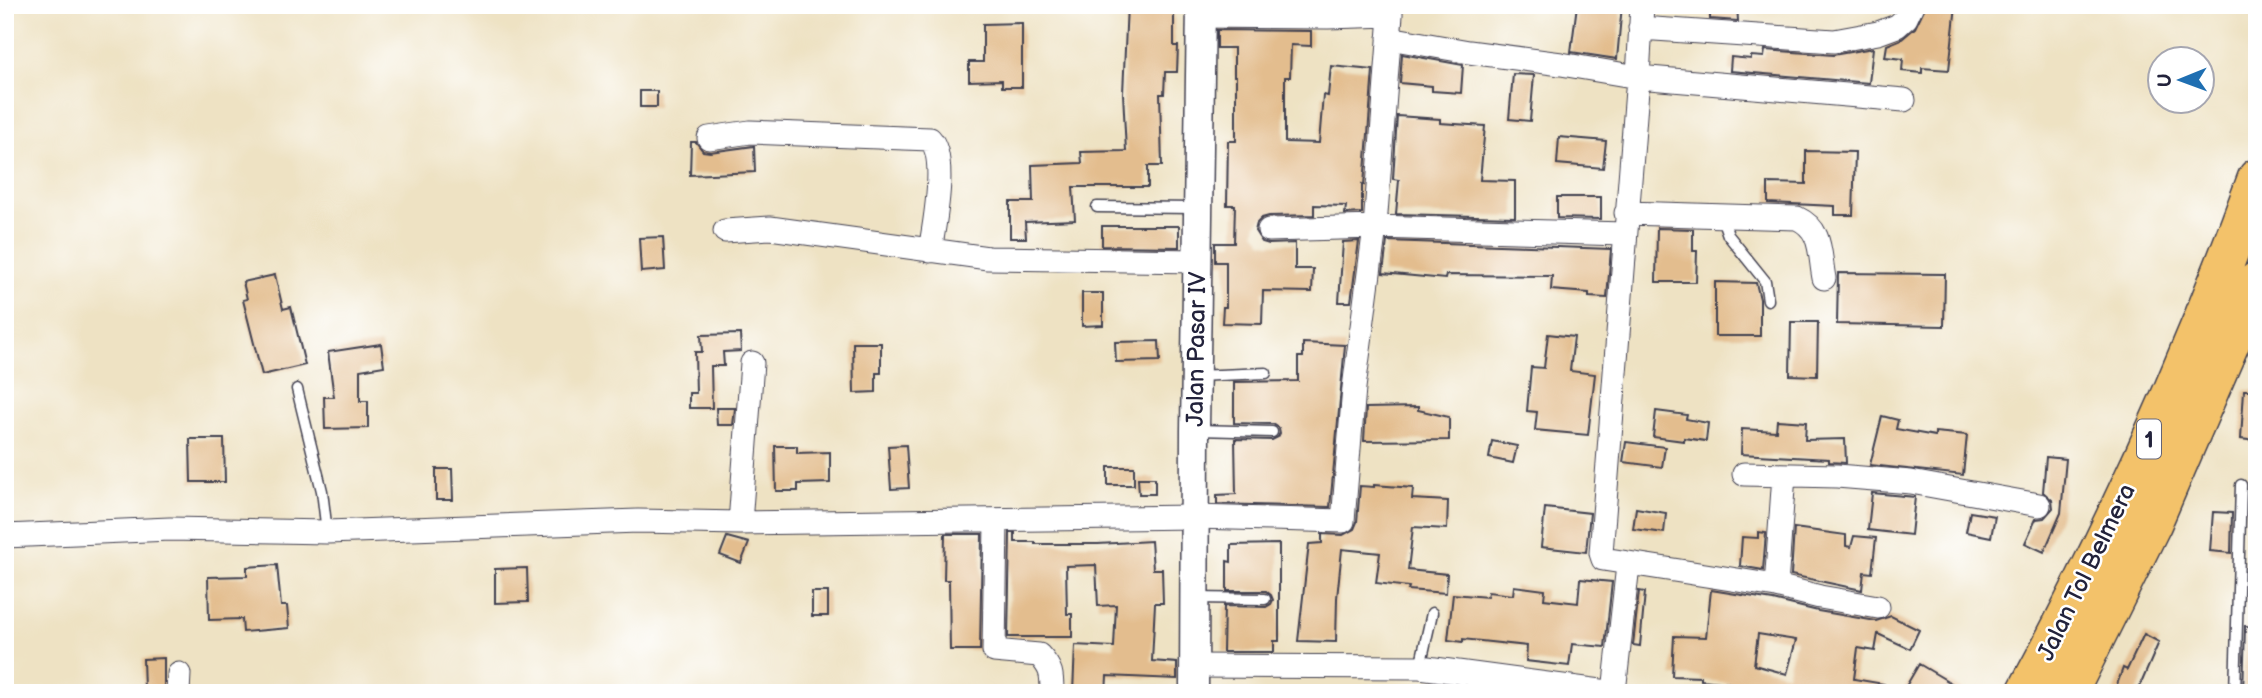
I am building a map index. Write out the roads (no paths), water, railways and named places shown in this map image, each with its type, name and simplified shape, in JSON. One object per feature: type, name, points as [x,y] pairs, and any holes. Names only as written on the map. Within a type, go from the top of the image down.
[{"type":"highway","name":"Jalan Tol Belmera","points":[[2026,693],[2110,526],[2180,371],[2257,178]]},
{"type":"highway","name":"Jalan Tol Belmera","points":[[2068,693],[2152,524],[2257,281]]},
{"type":"street","points":[[1878,607],[1776,586],[1628,565],[1603,559],[1601,553],[1641,16],[1834,41],[1878,33],[1896,26],[1906,18],[1912,5]]},
{"type":"street","points":[[1200,11],[1328,11],[1390,19],[1469,52],[1638,76],[1904,100]]},
{"type":"street","name":"Jalan Pasar IV","points":[[1194,679],[1200,11]]},
{"type":"street","points":[[5,536],[170,529],[327,532],[638,521],[740,523],[1194,517],[1343,521],[1354,388],[1374,228],[1390,19]]},
{"type":"street","points":[[709,138],[750,132],[930,139],[938,153],[938,176],[930,251]]},
{"type":"street","points":[[1269,230],[1625,224],[1721,215],[1797,218],[1810,224],[1816,236],[1824,278]]},
{"type":"street","points":[[725,232],[770,228],[988,258],[1198,261]]},
{"type":"street","points":[[740,523],[752,363]]},
{"type":"street","points":[[1744,474],[1837,476],[1911,482],[2039,505]]},
{"type":"street","points":[[1776,586],[1784,475]]},
{"type":"street","points":[[996,521],[994,651],[1039,655],[1048,664],[1052,675],[1052,693]]},
{"type":"street","points":[[1194,679],[1420,667],[1615,693],[1628,565]]},
{"type":"lane","points":[[1097,207],[1198,208]]},
{"type":"lane","points":[[1721,215],[1728,235],[1765,281],[1768,300]]},
{"type":"lane","points":[[1196,376],[1266,373]]},
{"type":"lane","points":[[296,389],[323,491],[327,532]]},
{"type":"lane","points":[[1195,430],[1272,432]]},
{"type":"lane","points":[[2235,693],[2241,485]]},
{"type":"lane","points":[[1194,598],[1265,599]]},
{"type":"lane","points":[[1420,667],[1432,612]]}]
